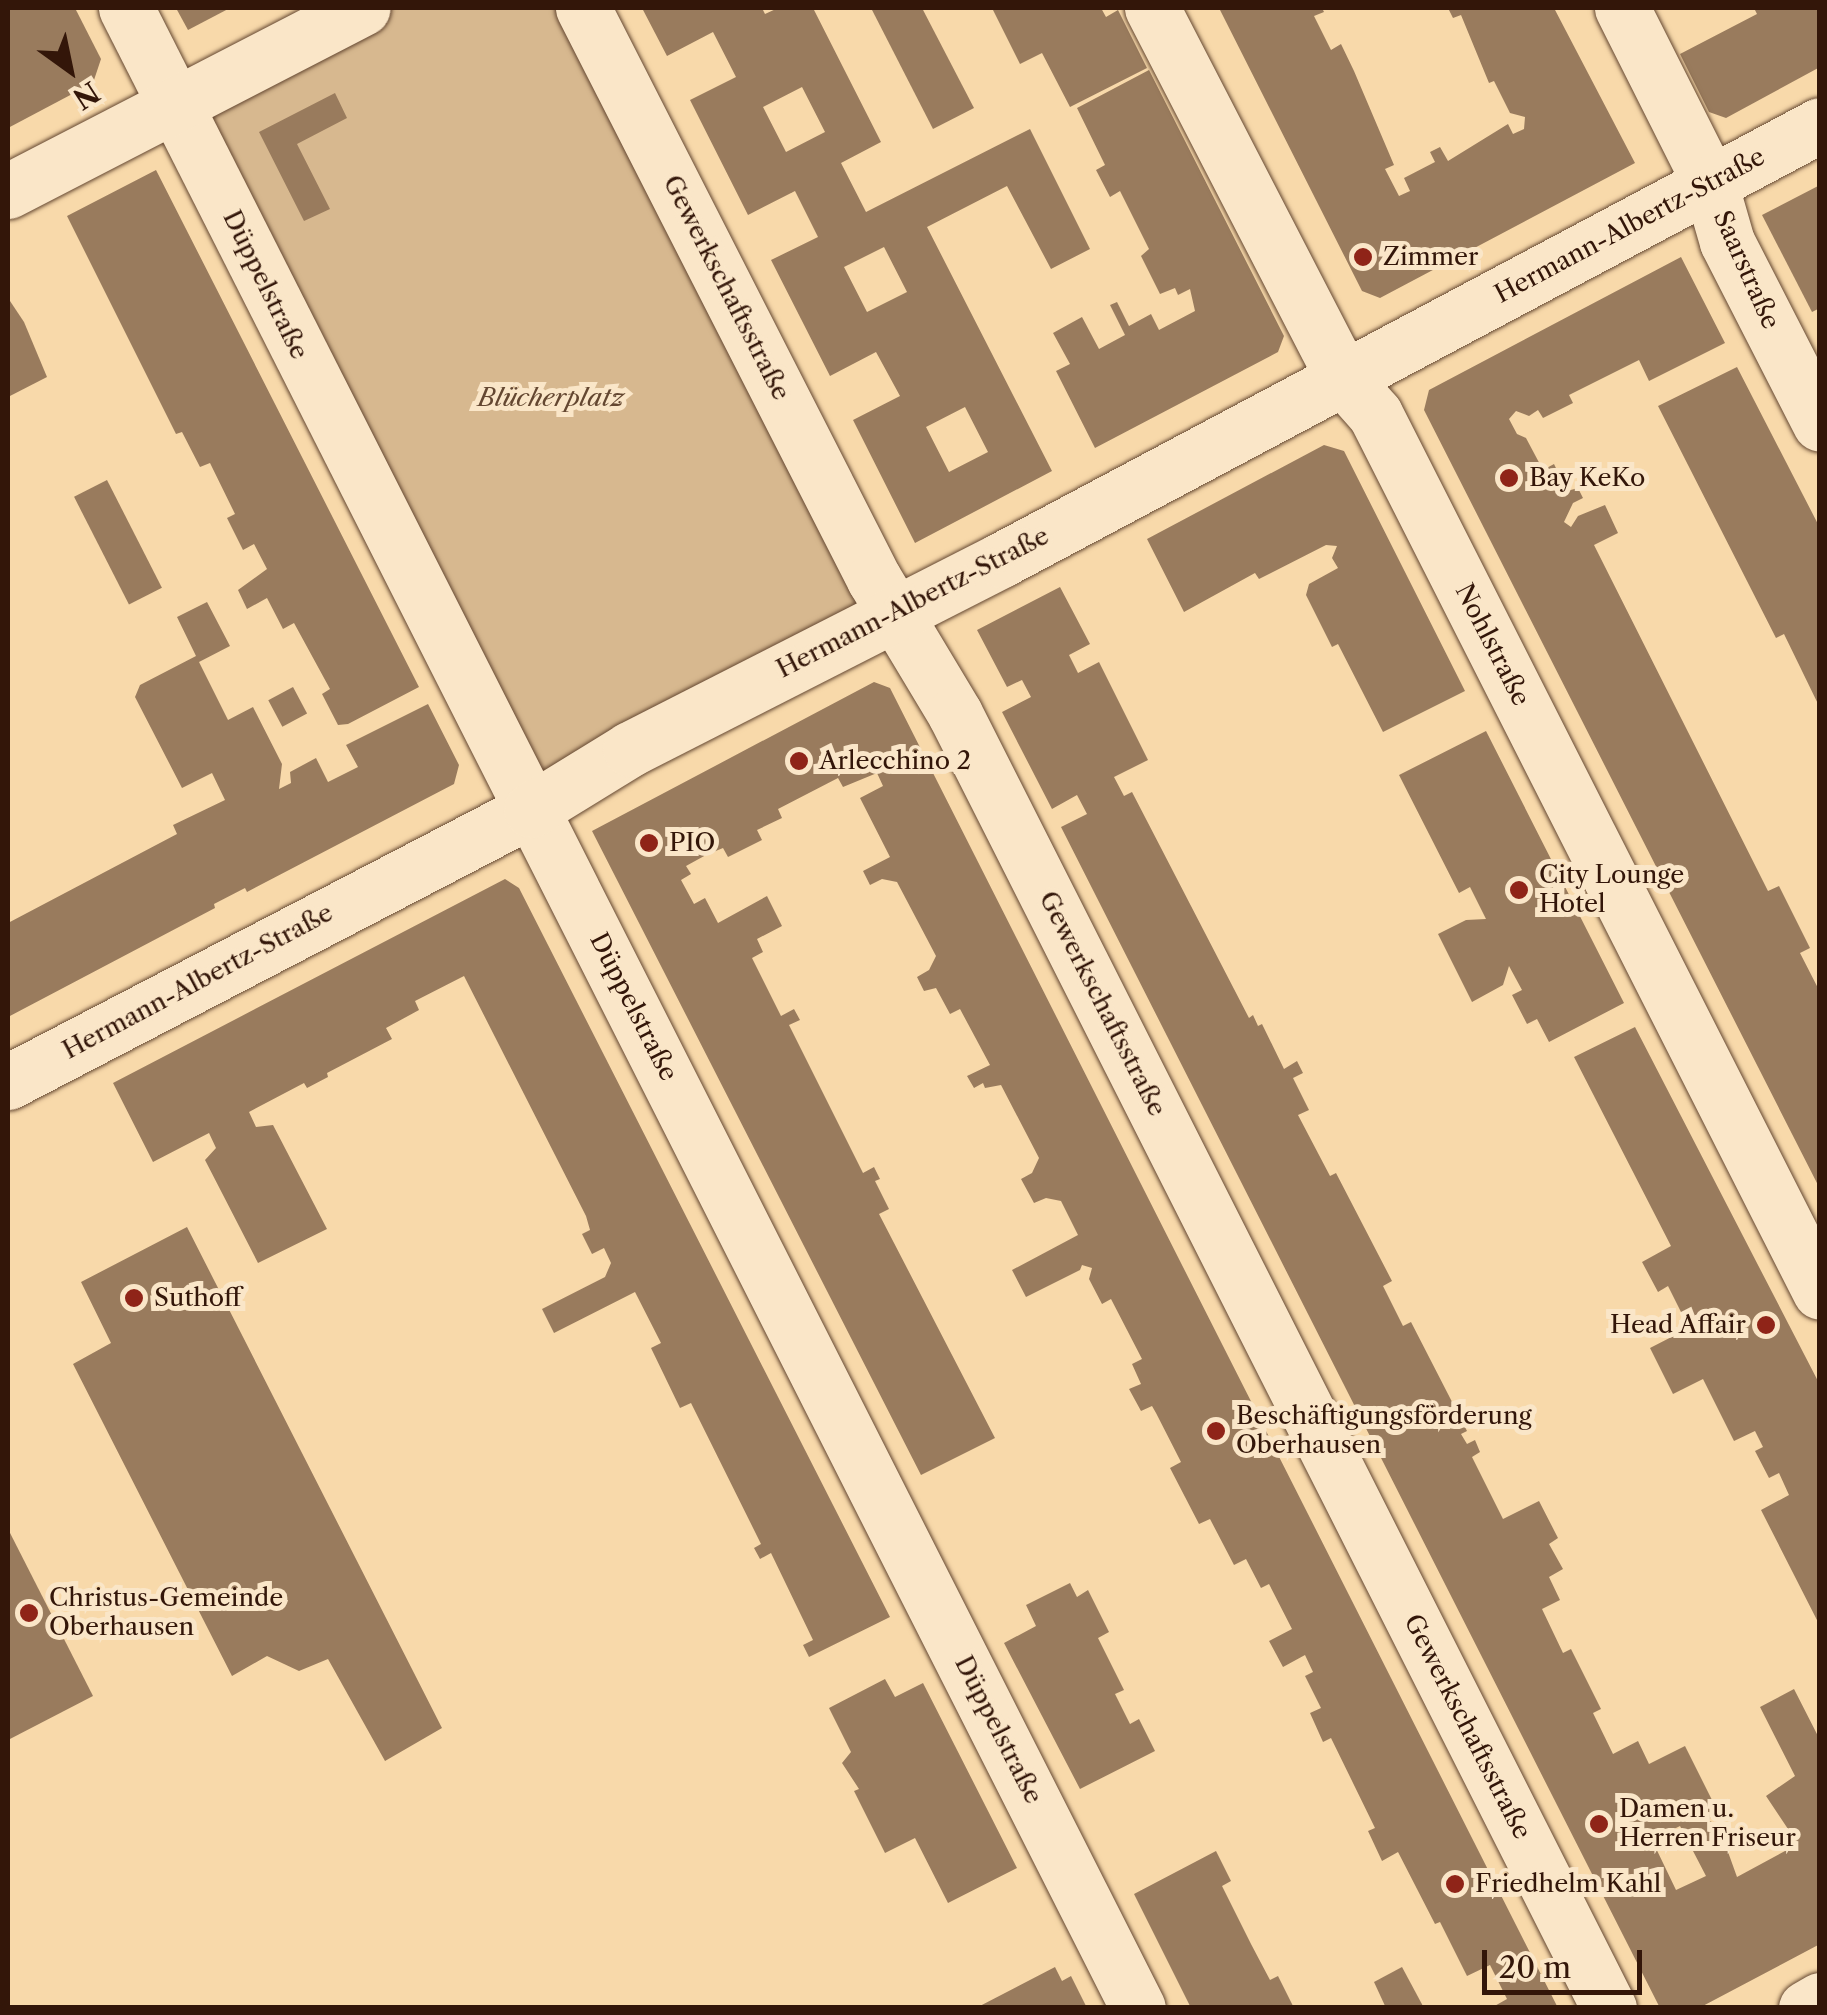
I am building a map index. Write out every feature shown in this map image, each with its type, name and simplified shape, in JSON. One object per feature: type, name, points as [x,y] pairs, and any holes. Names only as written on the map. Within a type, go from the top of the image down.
[{"type":"street","name":"Düppelstraße","points":[[126,8],[1138,2008]]},
{"type":"street","points":[[8,191],[363,8]]},
{"type":"street","name":"Gewerkschaftsstraße","points":[[583,8],[893,614],[956,714],[1610,2008]]},
{"type":"street","name":"Nohlstraße","points":[[1152,8],[1343,378],[1375,414],[1820,1292]]},
{"type":"street","name":"Saarstraße","points":[[1622,8],[1710,183],[1728,242],[1820,424]]},
{"type":"street","name":"Hermann-Albertz-Straße","points":[[8,1082],[531,810],[630,750],[1820,125]]},
{"type":"street","points":[[1806,2008],[1820,2000]]},
{"type":"green space","name":"Blücherplatz","points":[[363,8],[583,8],[893,614],[531,810],[175,103]]},
{"type":"building","points":[[8,8],[75,8],[101,59],[93,83],[8,128]]},
{"type":"building","points":[[176,8],[230,8],[188,30]]},
{"type":"building","points":[[642,8],[762,8],[765,14],[778,8],[813,8],[881,142],[841,163],[866,212],[1030,129],[1090,249],[1051,269],[1007,186],[927,227],[1052,471],[915,543],[853,420],[900,396],[876,352],[830,376],[771,260],[818,237],[795,191],[748,215],[690,100],[736,77],[713,32],[667,56]],"holes":[[[802,87],[825,132],[786,152],[763,107]],[[884,247],[907,292],[867,312],[844,267]],[[965,407],[988,452],[949,472],[926,427]]]},
{"type":"building","points":[[871,8],[922,8],[974,108],[933,129]]},
{"type":"building","points":[[992,8],[1101,8],[1106,17],[1118,10],[1147,68],[1070,107],[1042,53],[1020,64]]},
{"type":"building","points":[[1219,8],[1322,8],[1324,12],[1314,16],[1331,50],[1341,44],[1354,71],[1394,165],[1385,169],[1399,196],[1410,191],[1404,178],[1435,162],[1430,152],[1440,147],[1448,161],[1508,124],[1513,134],[1524,129],[1525,117],[1510,113],[1494,81],[1489,83],[1461,15],[1453,18],[1448,8],[1554,8],[1635,163],[1380,298],[1362,291]]},
{"type":"building","points":[[1754,8],[1820,8],[1820,67],[1726,118],[1709,112],[1680,54],[1757,14]]},
{"type":"building","points":[[1149,70],[1284,336],[1278,352],[1095,448],[1056,371],[1070,364],[1053,333],[1082,317],[1099,349],[1125,335],[1110,305],[1117,302],[1129,326],[1151,314],[1159,330],[1195,311],[1190,289],[1178,295],[1175,288],[1160,294],[1141,256],[1149,249],[1120,191],[1110,197],[1096,170],[1105,165],[1077,108]]},
{"type":"building","points":[[335,93],[347,118],[297,144],[330,209],[304,221],[259,132]]},
{"type":"building","points":[[156,170],[419,687],[348,724],[338,725],[322,694],[330,689],[294,623],[283,629],[267,598],[247,609],[238,590],[267,569],[254,544],[243,550],[227,518],[235,514],[210,463],[200,467],[182,432],[176,434],[67,216]]},
{"type":"building","points":[[1820,185],[1820,308],[1812,312],[1762,215]]},
{"type":"building","points":[[1681,257],[1725,343],[1649,381],[1639,360],[1569,395],[1573,403],[1543,418],[1538,410],[1529,416],[1516,411],[1509,419],[1517,434],[1526,438],[1543,470],[1554,464],[1567,491],[1578,488],[1583,498],[1573,503],[1564,522],[1571,527],[1578,516],[1605,505],[1618,533],[1594,545],[1768,891],[1779,886],[1810,948],[1800,953],[1820,992],[1820,1189],[1424,410],[1429,390]]},
{"type":"building","points":[[8,298],[24,322],[47,377],[8,397]]},
{"type":"building","points":[[1737,367],[1820,528],[1820,708],[1784,634],[1776,638],[1658,406]]},
{"type":"building","points":[[1324,445],[1344,451],[1465,691],[1383,732],[1338,644],[1332,647],[1306,595],[1309,584],[1338,568],[1332,558],[1337,546],[1326,545],[1259,579],[1255,573],[1184,612],[1147,539]]},
{"type":"building","points":[[107,480],[162,588],[129,605],[74,497]]},
{"type":"building","points":[[1060,587],[1090,644],[1069,655],[1078,673],[1099,662],[1148,760],[1114,777],[1124,796],[1132,792],[1249,1018],[1253,1015],[1258,1026],[1262,1024],[1284,1069],[1297,1061],[1303,1073],[1293,1078],[1309,1110],[1298,1115],[1330,1176],[1336,1173],[1392,1281],[1383,1286],[1403,1326],[1411,1322],[1467,1431],[1461,1434],[1467,1444],[1475,1440],[1480,1452],[1472,1457],[1503,1519],[1539,1501],[1558,1538],[1549,1544],[1563,1569],[1549,1577],[1560,1600],[1542,1609],[1563,1653],[1571,1649],[1601,1709],[1593,1713],[1613,1754],[1638,1741],[1649,1764],[1685,1746],[1715,1806],[1709,1821],[1718,1824],[1737,1877],[1798,1844],[1766,1796],[1795,1776],[1760,1707],[1794,1689],[1820,1740],[1820,1944],[1699,2008],[1660,2008],[1061,827],[1087,814],[1077,795],[1052,809],[1002,712],[1031,697],[1022,680],[1007,687],[977,630]],"holes":[[[1680,1826],[1706,1876],[1676,1890],[1652,1840]]]},
{"type":"building","points":[[207,602],[230,646],[199,662],[228,720],[253,707],[282,764],[279,789],[291,783],[290,772],[316,758],[328,782],[358,767],[346,745],[428,704],[459,765],[454,784],[247,892],[245,888],[214,904],[215,908],[8,1017],[8,923],[177,834],[173,825],[225,800],[212,773],[182,788],[135,697],[140,685],[196,656],[177,617]]},
{"type":"building","points":[[874,682],[890,688],[1558,2008],[1491,2008],[1507,1999],[1490,1965],[1467,1976],[1398,1852],[1382,1861],[1368,1831],[1375,1828],[1331,1738],[1323,1742],[1310,1713],[1321,1708],[1305,1676],[1313,1672],[1305,1655],[1283,1667],[1269,1641],[1292,1629],[1269,1584],[1261,1588],[1246,1559],[1234,1565],[1210,1519],[1199,1524],[1170,1468],[1181,1462],[1156,1413],[1152,1406],[1141,1411],[1129,1389],[1141,1384],[1132,1364],[1142,1359],[1111,1299],[1102,1304],[1089,1279],[1092,1268],[1082,1265],[1080,1270],[1026,1297],[1012,1270],[1078,1235],[1061,1201],[1046,1198],[1034,1203],[1021,1179],[1032,1173],[1039,1158],[1001,1085],[985,1088],[983,1083],[974,1088],[967,1076],[990,1065],[960,1009],[950,1014],[936,988],[924,991],[917,977],[929,970],[936,956],[897,882],[882,879],[870,885],[863,871],[890,857],[860,798],[883,786],[877,773],[843,787],[838,778],[778,809],[782,818],[757,830],[762,840],[728,857],[723,848],[706,855],[686,866],[691,874],[681,880],[694,904],[705,898],[718,923],[767,896],[782,926],[757,939],[763,952],[752,958],[781,1016],[794,1009],[800,1020],[789,1025],[863,1173],[874,1167],[880,1179],[875,1181],[889,1209],[879,1214],[995,1438],[921,1475],[592,831]]},
{"type":"building","points":[[293,687],[307,713],[282,727],[268,700]]},
{"type":"building","points":[[1486,731],[1624,1003],[1549,1042],[1537,1019],[1527,1024],[1512,995],[1522,990],[1509,966],[1503,985],[1472,1002],[1438,934],[1466,920],[1486,919],[1470,887],[1459,893],[1399,775]]},
{"type":"building","points":[[505,879],[519,888],[890,1617],[809,1657],[803,1645],[813,1640],[771,1553],[760,1559],[754,1548],[761,1544],[691,1403],[680,1408],[651,1348],[661,1343],[635,1292],[554,1333],[542,1309],[605,1277],[611,1263],[604,1248],[592,1254],[582,1234],[590,1230],[586,1216],[464,976],[415,1001],[419,1010],[386,1028],[392,1039],[327,1073],[328,1077],[307,1088],[304,1083],[249,1112],[256,1127],[273,1125],[327,1229],[258,1263],[205,1160],[216,1148],[209,1133],[153,1162],[113,1083]]},
{"type":"building","points":[[1635,1027],[1820,1385],[1820,1626],[1761,1510],[1789,1495],[1779,1473],[1769,1478],[1755,1451],[1763,1447],[1755,1431],[1734,1441],[1703,1379],[1673,1394],[1650,1348],[1689,1328],[1668,1286],[1658,1292],[1642,1262],[1671,1246],[1574,1057]]},
{"type":"building","points":[[187,1227],[442,1728],[385,1761],[328,1659],[299,1671],[267,1656],[232,1676],[73,1364],[111,1343],[81,1282]]},
{"type":"building","name":"Christus-Gemeinde Oberhausen","points":[[8,1529],[93,1696],[8,1740]]},
{"type":"building","points":[[1070,1583],[1077,1597],[1088,1590],[1109,1632],[1098,1638],[1124,1690],[1115,1694],[1130,1724],[1139,1719],[1155,1751],[1080,1789],[1004,1643],[1036,1626],[1026,1605]]},
{"type":"building","points":[[885,1679],[895,1697],[923,1683],[1017,1868],[948,1903],[915,1838],[885,1853],[854,1791],[859,1789],[842,1763],[851,1752],[829,1708]]},
{"type":"building","points":[[1216,1851],[1231,1881],[1222,1886],[1270,1980],[1278,1976],[1294,2008],[1191,2008],[1134,1894]]},
{"type":"building","points":[[1055,1967],[1062,1981],[1071,1976],[1087,2008],[976,2008]]},
{"type":"building","points":[[1402,1967],[1424,2008],[1386,2008],[1374,1982]]},
{"type":"place","name":"Zimmer","points":[[1363,257]]},
{"type":"place","name":"Bay KeKo","points":[[1509,478]]},
{"type":"place","name":"Arlecchino 2","points":[[799,761]]},
{"type":"place","name":"PIO","points":[[649,843]]},
{"type":"place","name":"City Lounge Hotel","points":[[1519,890]]},
{"type":"place","name":"Suthoff","points":[[134,1298]]},
{"type":"place","name":"Head Affair","points":[[1766,1325]]},
{"type":"place","name":"Beschäftigungsförderung Oberhausen","points":[[1216,1431]]},
{"type":"place","name":"Christus-Gemeinde Oberhausen","points":[[29,1613]]},
{"type":"place","name":"Damen u. Herren Friseur","points":[[1599,1824]]},
{"type":"place","name":"Friedhelm Kahl","points":[[1455,1884]]}]
